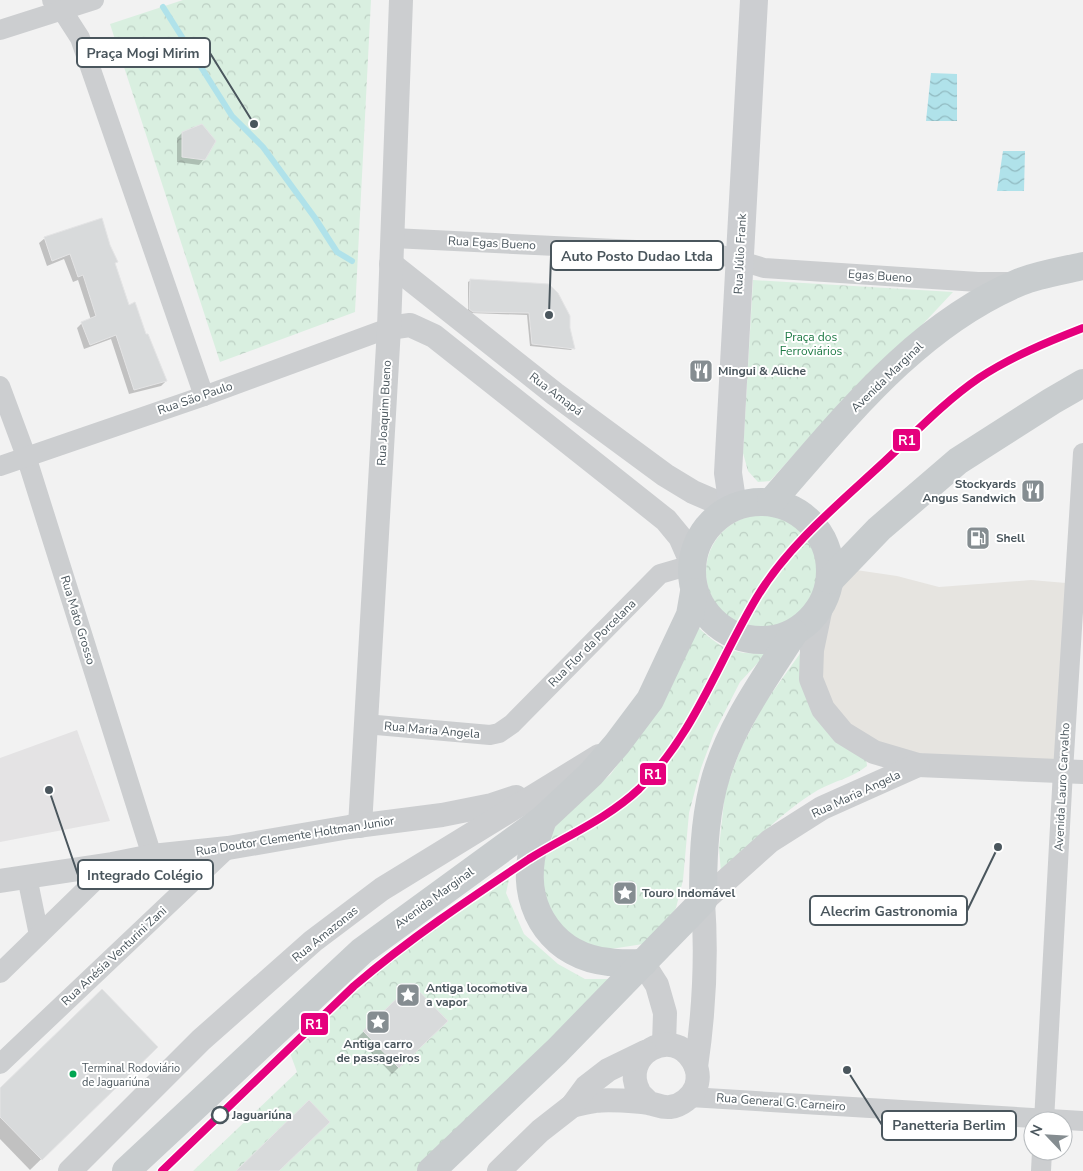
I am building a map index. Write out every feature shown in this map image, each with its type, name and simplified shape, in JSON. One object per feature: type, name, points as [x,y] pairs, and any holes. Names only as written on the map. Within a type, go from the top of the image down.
[{"type":"main road","name":"Rua Júlio Frank","points":[[732,508],[728,473],[754,0]]},
{"type":"main road","name":"Avenida Marginal","points":[[771,502],[866,395],[916,347],[959,316],[1021,282],[1083,266]]},
{"type":"main road","points":[[830,580],[879,529],[958,462],[1083,383]]},
{"type":"main road","points":[[752,502],[771,502],[787,506],[801,514],[815,527],[825,543],[830,562],[830,580],[827,594],[821,607],[809,622],[794,633],[780,639],[764,641],[745,640],[723,629],[711,620],[701,608],[691,579],[691,564],[696,546],[704,530],[716,518],[732,508],[752,502]]},
{"type":"main road","name":"Avenida Marginal","points":[[126,1171],[362,951],[543,819],[591,774],[617,744],[650,700],[690,616],[694,592]]},
{"type":"main road","points":[[431,1171],[558,1051],[703,901],[704,845],[713,787],[728,742],[754,695],[794,633]]},
{"type":"main road","points":[[543,819],[531,858],[530,873],[536,909],[545,928],[558,942],[590,958],[608,962],[643,963]]},
{"type":"street","points":[[0,30],[57,5],[94,0]]},
{"type":"street","name":"Rua Joaquim Bueno","points":[[360,826],[389,328],[401,0]]},
{"type":"street","points":[[57,5],[80,38],[204,396]]},
{"type":"street","name":"Rua Egas Bueno","points":[[393,238],[718,254],[740,260]]},
{"type":"street","name":"Egas Bueno","points":[[740,260],[764,268],[978,282],[1021,282]]},
{"type":"street","name":"Rua Amapá","points":[[392,264],[555,394],[657,469],[693,492],[732,508]]},
{"type":"street","points":[[389,328],[410,325],[434,336],[666,520],[680,536],[691,564]]},
{"type":"street","name":"Rua São Paulo","points":[[0,466],[204,396],[389,328]]},
{"type":"street","name":"Rua Mato Grosso","points":[[0,386],[26,456],[152,856]]},
{"type":"street","name":"Avenida Lauro Carvalho","points":[[1045,1111],[1073,772],[1083,453]]},
{"type":"street","name":"Rua Flor da Porcelana","points":[[499,733],[512,724],[660,574],[691,564]]},
{"type":"street","name":"Rua Maria Angela","points":[[821,607],[812,650],[811,679],[823,708],[843,733],[874,752],[918,765],[1073,772]]},
{"type":"street","name":"Rua Maria Angela","points":[[365,724],[490,735],[499,733]]},
{"type":"street","name":"Rua Amazonas","points":[[70,1171],[201,1040],[313,941],[382,889],[557,783],[617,744]]},
{"type":"street","name":"Rua Maria Angela","points":[[703,901],[770,841],[822,808],[918,765]]},
{"type":"street","name":"Rua Doutor Clemente Holtman Junior","points":[[0,881],[152,856],[228,848],[360,826],[442,815],[492,805],[557,783]]},
{"type":"street","name":"Rua Anésia Venturini Zani","points":[[0,1064],[228,848]]},
{"type":"street","points":[[0,973],[112,864]]},
{"type":"street","points":[[27,877],[38,935]]},
{"type":"street","points":[[696,1067],[702,1025],[706,941],[703,901]]},
{"type":"street","points":[[643,963],[657,985],[665,1013],[655,1048],[638,1062],[635,1076],[639,1092],[649,1103]]},
{"type":"street","points":[[498,1171],[540,1132],[572,1106],[586,1087],[608,1070],[655,1048],[681,1048],[689,1054],[696,1067],[698,1075],[696,1086],[690,1096],[681,1104],[671,1107],[660,1107],[649,1103],[596,1100],[572,1106]]},
{"type":"street","name":"Rua General G. Carneiro","points":[[690,1096],[1023,1119]]},
{"type":"shaded area","points":[[856,570],[897,576],[939,587],[1031,580],[1066,583],[1055,759],[919,764],[874,749],[825,709],[815,650],[821,607]]},
{"type":"shaded area","points":[[77,730],[110,821],[0,842],[0,758]]},
{"type":"green space","points":[[183,0],[371,0],[355,312],[220,362],[110,24]]},
{"type":"green space","name":"Praça dos Ferroviários","points":[[753,280],[953,292],[907,341],[854,388],[770,481],[758,482],[748,471],[743,453]]},
{"type":"green space","points":[[763,515],[785,519],[795,524],[811,540],[816,550],[820,572],[816,594],[811,604],[795,620],[785,625],[763,629],[741,625],[731,620],[715,604],[710,594],[706,572],[710,550],[715,540],[731,524],[741,519]]},
{"type":"green space","points":[[699,628],[730,650],[746,653],[767,653],[740,682],[714,733],[701,768],[689,813],[683,880],[676,908],[662,928],[643,944],[611,949],[587,947],[561,929],[543,905],[543,843],[570,808],[610,775],[647,725]]},
{"type":"green space","points":[[804,648],[803,680],[866,756],[867,766],[855,774],[824,787],[804,799],[767,829],[721,873],[719,848],[725,792],[741,748],[764,704]]},
{"type":"green space","points":[[509,879],[506,893],[524,934],[558,964],[585,979],[616,979],[417,1171],[193,1171],[297,1072],[290,1053],[352,994],[417,941]]},
{"type":"water","points":[[931,73],[957,74],[957,121],[926,121]]},
{"type":"water","points":[[1003,151],[1025,151],[1024,191],[997,191]]},
{"type":"building","points":[[202,124],[216,141],[205,160],[182,157],[182,132]]},
{"type":"building","points":[[102,218],[110,245],[118,262],[115,263],[129,305],[135,302],[146,334],[148,334],[167,381],[134,390],[116,335],[90,345],[81,322],[96,316],[83,275],[78,277],[70,254],[52,261],[44,237]]},
{"type":"building","points":[[470,279],[549,284],[558,293],[570,316],[570,328],[575,349],[532,344],[529,313],[473,312],[469,309]]},
{"type":"building","points":[[412,984],[448,1021],[399,1068],[363,1031]]},
{"type":"building","name":"Terminal Rodoviário de Jaguariúna","points":[[102,989],[158,1047],[42,1160],[0,1117],[0,1088]]},
{"type":"building","points":[[309,1100],[330,1122],[279,1171],[236,1171]]},
{"type":"waterway","points":[[163,7],[232,116],[263,147],[315,218],[337,252],[352,261]]},
{"type":"railway","points":[[162,1171],[221,1115]]},
{"type":"transit line","name":"R1","points":[[162,1171],[354,986],[375,969],[484,889],[529,859],[627,800],[658,768],[675,745],[704,697],[757,597],[784,559],[816,525],[930,418],[966,387],[991,370],[1016,357],[1083,328]]},
{"type":"place","name":"Praça Mogi Mirim","points":[[254,124]]},
{"type":"place","name":"Auto Posto Dudao Ltda","points":[[549,315]]},
{"type":"place","name":"Mingui & Aliche","points":[[701,371]]},
{"type":"place","name":"Stockyards Angus Sandwich","points":[[1033,491]]},
{"type":"place","name":"Shell","points":[[978,538]]},
{"type":"place","name":"Integrado Colégio","points":[[49,790]]},
{"type":"place","name":"Alecrim Gastronomia","points":[[998,847]]},
{"type":"place","name":"Touro Indomável","points":[[625,893]]},
{"type":"place","name":"Antiga locomotiva a vapor","points":[[408,995]]},
{"type":"place","name":"Antiga carro de passageiros","points":[[378,1022]]},
{"type":"place","name":"Panetteria Berlim","points":[[847,1070]]},
{"type":"place","name":"Terminal Rodoviário de Jaguariúna","points":[[73,1074]]},
{"type":"place","name":"Jaguariúna","points":[[220,1115]]}]
